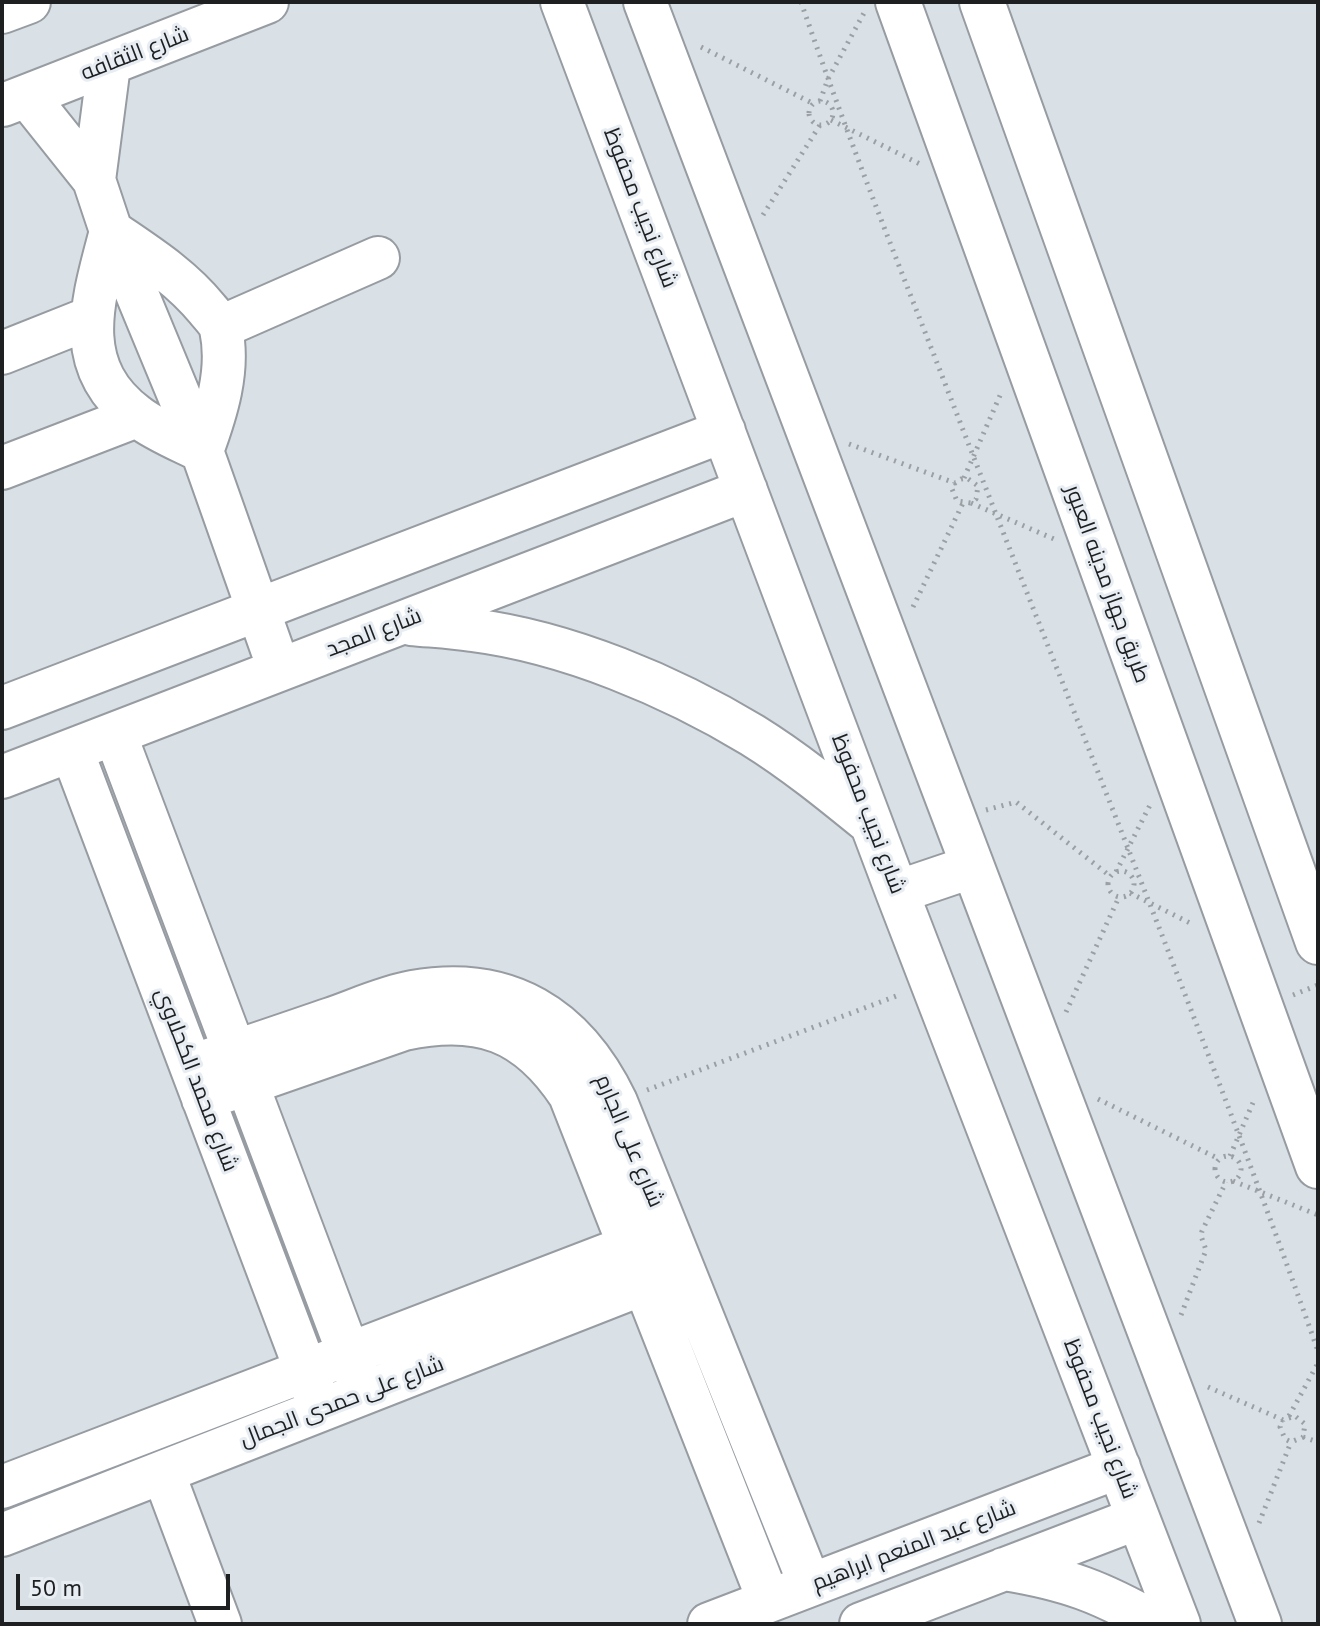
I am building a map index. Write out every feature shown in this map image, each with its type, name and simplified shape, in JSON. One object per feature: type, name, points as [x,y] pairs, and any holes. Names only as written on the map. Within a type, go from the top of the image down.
[{"type":"main road","name":"طريق جهاز مدينه العبور","points":[[898,2],[1238,947],[1293,1064],[1318,1166]]},
{"type":"main road","points":[[982,2],[1318,942]]},
{"type":"street","points":[[2,12],[29,2]]},
{"type":"street","name":"شارع الثقافه","points":[[15,100],[267,2]]},
{"type":"street","name":"شارع نجيب محفوظ","points":[[562,2],[931,982],[1179,1624]]},
{"type":"street","points":[[649,13],[1260,1624]]},
{"type":"street","points":[[109,65],[94,180],[111,231],[202,451],[279,669]]},
{"type":"street","points":[[15,100],[94,180]]},
{"type":"street","points":[[111,231],[90,318],[93,356],[110,390],[137,416],[202,451]]},
{"type":"street","points":[[111,231],[174,275],[193,292],[221,327],[223,376],[214,419],[202,451]]},
{"type":"street","points":[[221,327],[378,258]]},
{"type":"street","points":[[2,353],[90,318]]},
{"type":"street","points":[[2,468],[137,416]]},
{"type":"street","points":[[2,708],[724,431]]},
{"type":"street","name":"شارع المجد","points":[[2,777],[746,490]]},
{"type":"street","points":[[402,623],[475,630],[548,647],[619,669],[687,700],[752,735],[814,777],[872,824]]},
{"type":"street","name":"شارع محمد الكحلاوي","points":[[115,734],[363,1393]]},
{"type":"street","name":"شارع محمد الكحلاوي","points":[[72,751],[321,1410]]},
{"type":"street","points":[[897,892],[971,867]]},
{"type":"street","name":"شارع على الجارم","points":[[197,1083],[241,1068],[410,992],[449,987],[489,991],[526,1004],[548,1038],[554,1072],[570,1095],[769,1601]]},
{"type":"street","name":"شارع على الجارم","points":[[548,1038],[590,1056],[616,1102],[810,1585]]},
{"type":"street","name":"شارع على حمدى الجمال","points":[[2,1487],[349,1354],[636,1265],[675,1250]]},
{"type":"street","name":"شارع على حمدى الجمال","points":[[6,1520],[163,1472],[363,1393],[636,1265]]},
{"type":"street","name":"شارع عبد المنعم ابراهيم","points":[[709,1624],[1119,1467]]},
{"type":"street","points":[[163,1472],[220,1624]]},
{"type":"street","points":[[861,1624],[1138,1518]]},
{"type":"street","points":[[1004,1569],[1079,1585],[1115,1600],[1157,1624]]},
{"type":"path","points":[[801,2],[972,455],[1261,1192],[1318,1351]]},
{"type":"path","points":[[820,125],[811,119],[810,114],[870,2]]},
{"type":"path","points":[[649,13],[817,102],[826,102],[833,110],[831,120]]},
{"type":"path","points":[[831,120],[963,184]]},
{"type":"path","points":[[740,252],[820,125],[831,120]]},
{"type":"path","points":[[806,428],[955,483],[964,478],[1022,348]]},
{"type":"path","points":[[964,478],[978,486],[979,493],[971,503]]},
{"type":"path","points":[[955,483],[953,496],[963,503],[971,503],[1098,557]]},
{"type":"path","points":[[890,653],[963,503]]},
{"type":"path","points":[[1119,897],[1108,889],[1113,874],[1171,762]]},
{"type":"path","points":[[953,819],[1016,802],[1113,874]]},
{"type":"path","points":[[1113,874],[1123,871],[1133,879],[1130,893]]},
{"type":"path","points":[[1230,1156],[1219,1159],[1048,1067],[1119,897],[1130,893],[1238,947]]},
{"type":"path","points":[[616,1102],[931,982]]},
{"type":"path","points":[[1230,1156],[1239,1135],[1293,1064]]},
{"type":"path","points":[[1230,1156],[1240,1164],[1238,1177],[1229,1181],[1202,1231],[1206,1250],[1161,1365],[1285,1418],[1295,1416],[1305,1424],[1303,1437]]},
{"type":"path","points":[[1219,1159],[1216,1175],[1318,1215]]},
{"type":"path","points":[[1291,1442],[1281,1433],[1285,1418],[1318,1363]]},
{"type":"path","points":[[1240,1571],[1291,1442],[1303,1437],[1318,1442]]}]
